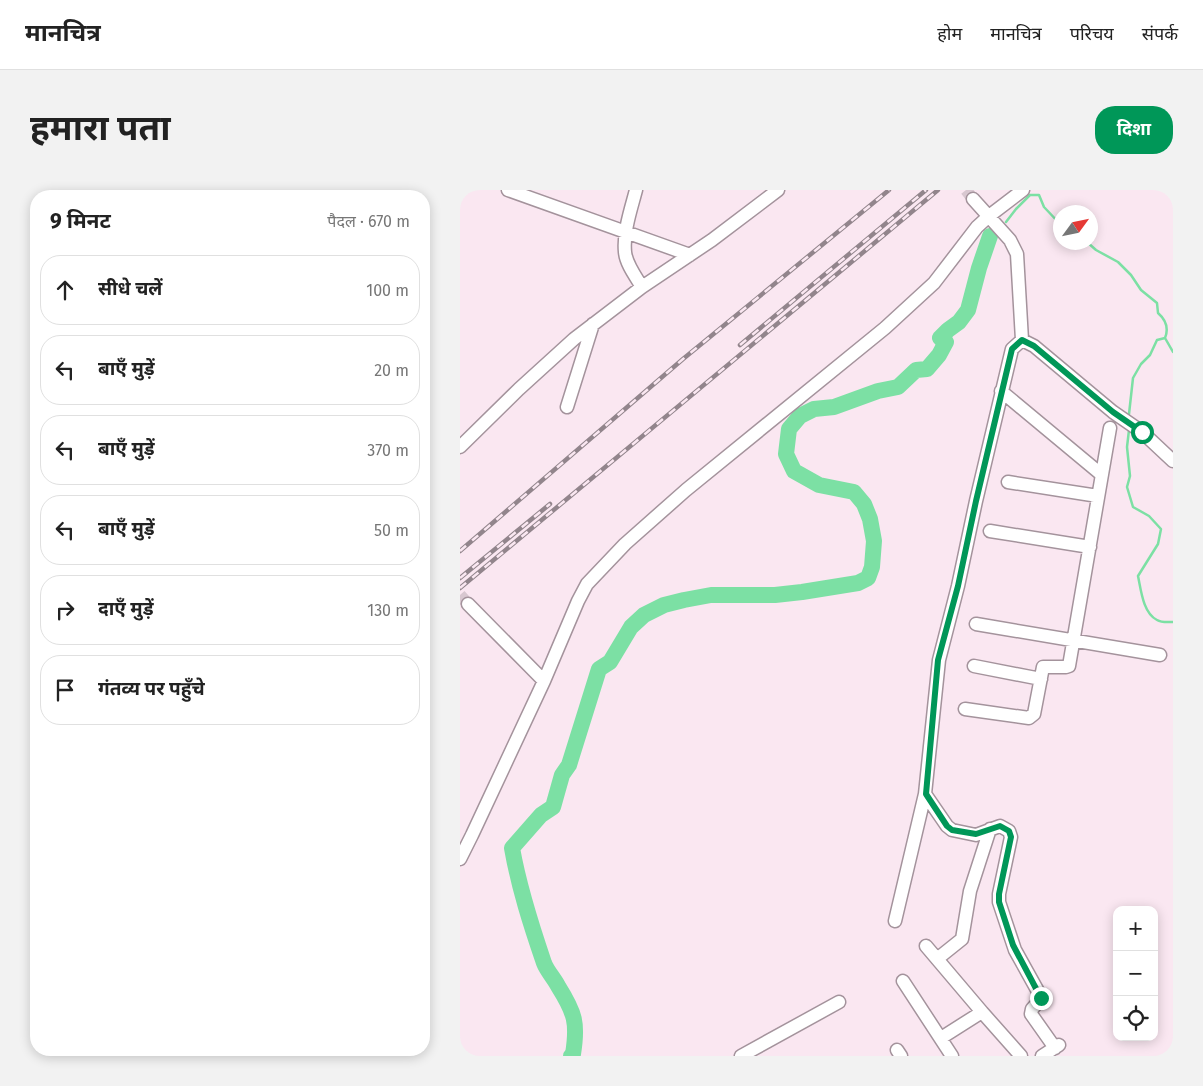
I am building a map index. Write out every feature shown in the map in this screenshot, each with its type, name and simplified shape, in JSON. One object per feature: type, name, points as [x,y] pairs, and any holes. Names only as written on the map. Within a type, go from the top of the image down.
[{"type":"street","points":[[508,190],[690,255]]},
{"type":"street","points":[[636,190],[626,231],[625,252],[642,287]]},
{"type":"street","points":[[460,447],[574,339],[642,287],[690,255],[778,190]]},
{"type":"street","points":[[460,859],[544,681],[587,584],[625,544],[686,490],[885,328],[934,283],[977,227],[1024,190]]},
{"type":"street","points":[[973,199],[1010,240],[1017,254],[1022,340]]},
{"type":"street","points":[[566,407],[594,324]]},
{"type":"street","points":[[895,921],[926,794],[938,660],[958,586],[1012,349],[1022,340]]},
{"type":"street","points":[[1022,340],[1052,359],[1113,412],[1142,432],[1173,461]]},
{"type":"street","points":[[1001,391],[1102,475]]},
{"type":"street","points":[[965,709],[1029,718],[1034,714],[1043,668],[1070,666],[1110,428]]},
{"type":"street","points":[[1008,482],[1098,496]]},
{"type":"street","points":[[990,531],[1090,546]]},
{"type":"street","points":[[468,604],[544,681]]},
{"type":"street","points":[[976,624],[1160,655]]},
{"type":"street","points":[[974,666],[1041,679]]},
{"type":"street","points":[[926,794],[949,828],[972,834],[1000,826],[1009,831],[1011,837],[999,902],[1015,950],[1040,995],[1040,1000],[1032,1009],[1031,1014],[1057,1047],[1042,1056]]},
{"type":"street","points":[[937,959],[962,938],[970,890],[990,829]]},
{"type":"street","points":[[926,946],[1020,1056]]},
{"type":"street","points":[[904,982],[952,1056]]},
{"type":"street","points":[[741,1056],[839,1002]]},
{"type":"street","points":[[941,1038],[982,1012]]},
{"type":"waterway","points":[[1006,222],[1030,195],[1039,195],[1044,207],[1053,217]]},
{"type":"waterway","points":[[571,1056],[573,1054],[575,1034],[574,1018],[572,1011],[544,963],[518,878],[512,848],[541,815],[553,807],[562,775],[569,765],[599,669],[610,662],[631,627],[644,615],[664,605],[711,595],[775,595],[802,592],[858,583],[868,578],[872,567],[874,541],[870,519],[864,504],[854,492],[819,485],[794,471],[786,454],[789,429],[800,416],[814,409],[834,407],[878,391],[898,387],[916,370],[927,369],[939,355],[946,342],[940,338],[959,322],[968,310],[990,236]]},
{"type":"waterway","points":[[1096,250],[1118,262],[1131,275],[1141,290],[1157,303],[1158,313],[1166,324],[1165,338],[1157,340],[1150,355],[1141,364],[1133,378],[1129,414]]},
{"type":"waterway","points":[[1165,338],[1173,352]]},
{"type":"waterway","points":[[1129,430],[1127,447],[1130,476],[1127,487],[1133,507],[1149,516],[1161,529],[1158,544],[1138,576],[1142,594],[1146,607],[1152,617],[1161,622],[1173,622]]},
{"type":"tunnel","points":[[966,190],[973,199]]},
{"type":"tunnel","points":[[460,595],[468,604]]},
{"type":"railway","points":[[460,551],[683,359],[889,190]]},
{"type":"railway","points":[[740,345],[926,190]]},
{"type":"railway","points":[[460,588],[938,190]]},
{"type":"railway","points":[[460,578],[550,504]]},
{"type":"route","points":[[1041,998],[1015,950],[999,902],[1011,837],[1009,831],[1000,826],[995,826],[976,834],[952,830],[947,826],[926,794],[938,660],[958,586],[1012,349],[1022,340],[1034,346],[1052,359],[1113,412],[1142,432]]}]
